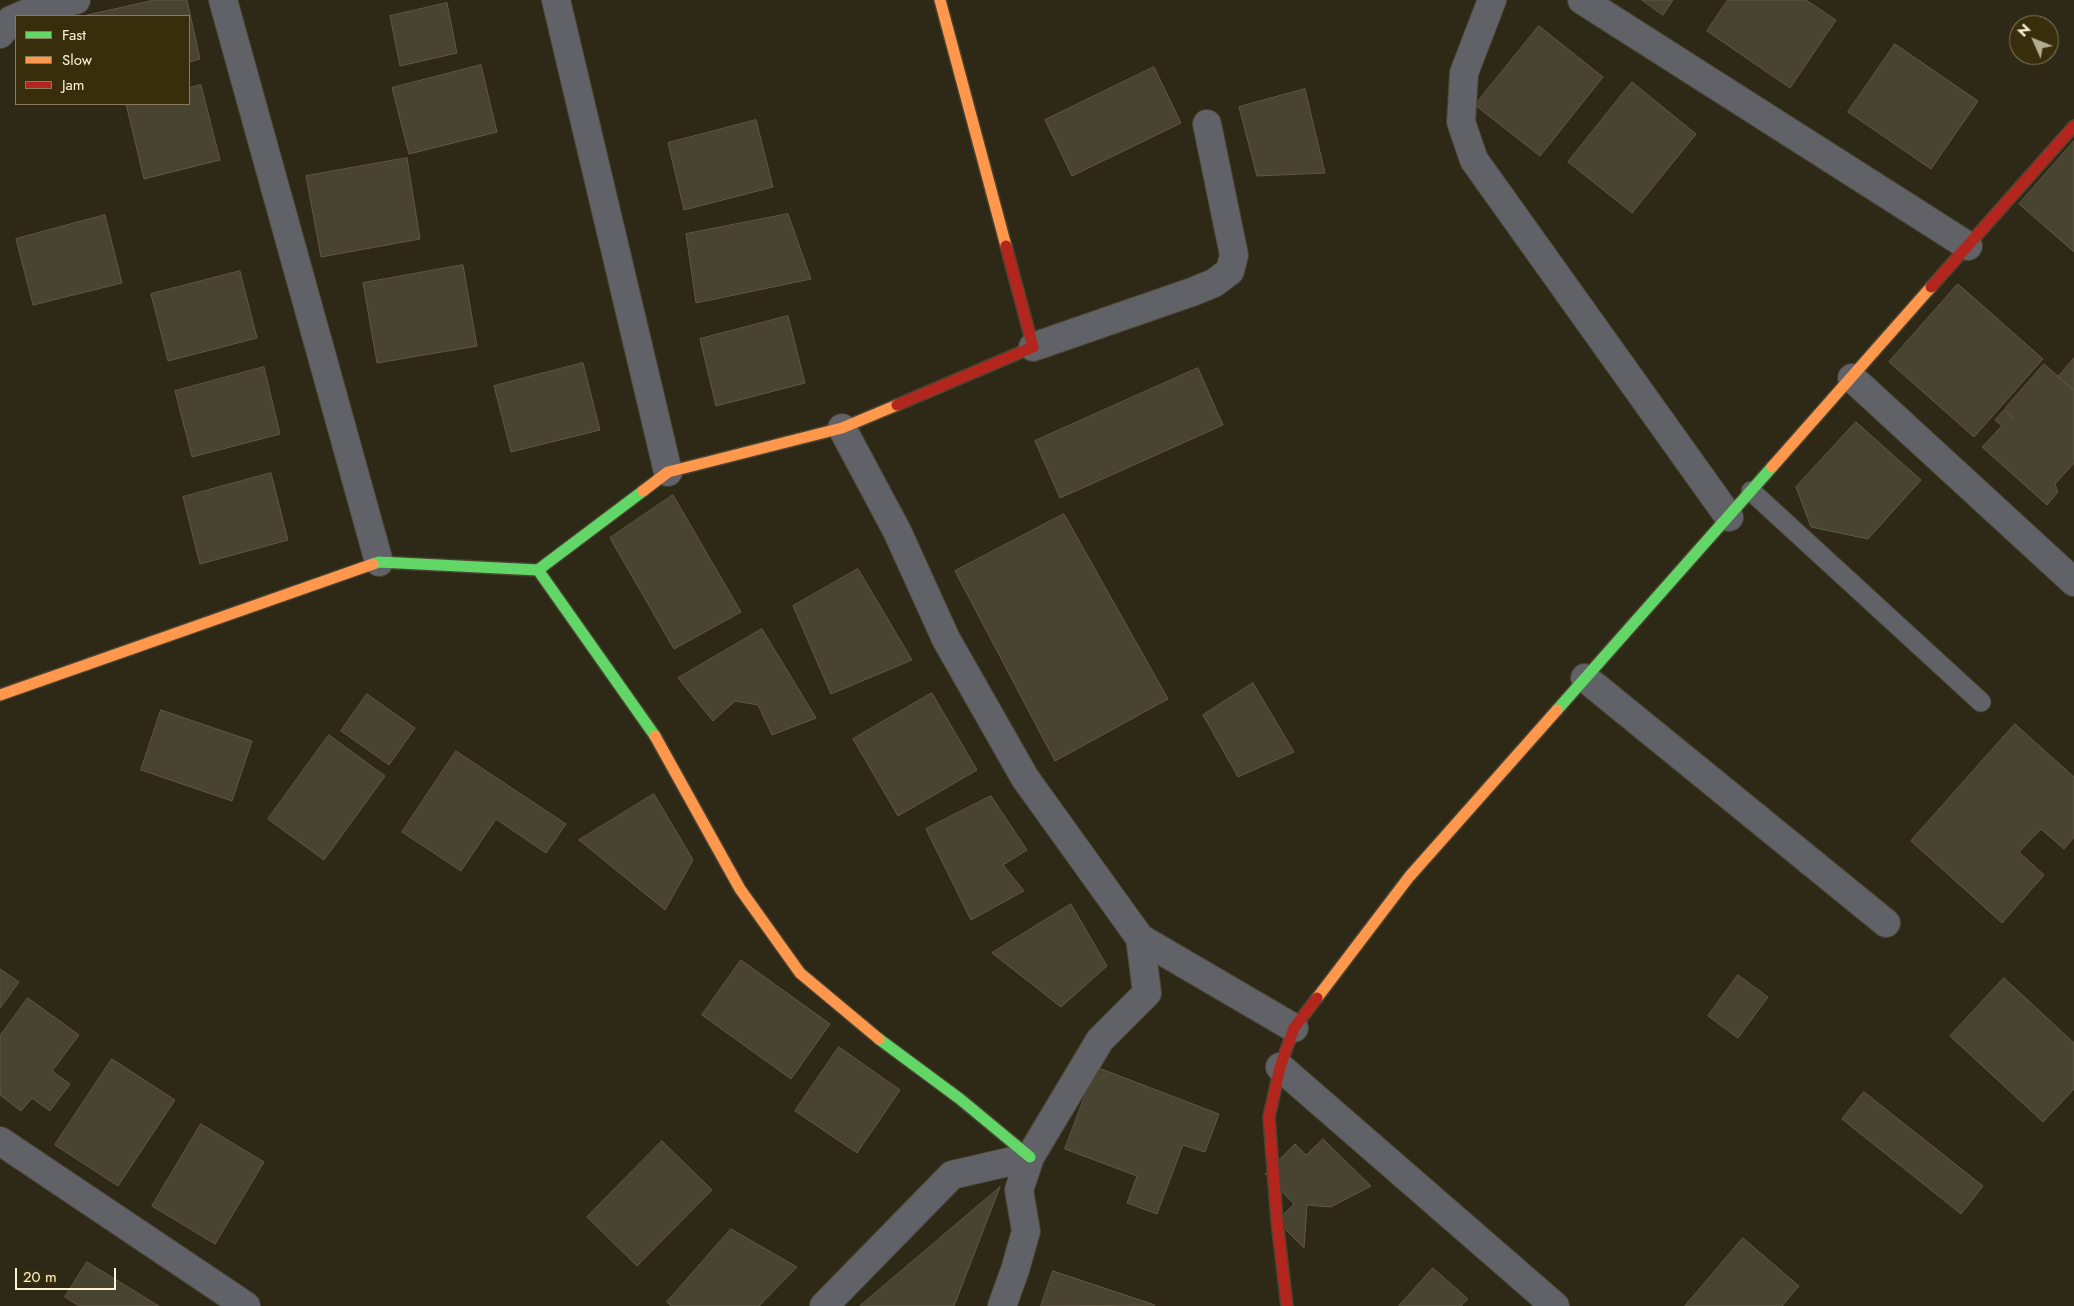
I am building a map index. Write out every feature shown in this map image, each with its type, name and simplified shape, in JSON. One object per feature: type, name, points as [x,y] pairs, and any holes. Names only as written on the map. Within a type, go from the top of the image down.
[{"type":"street","points":[[23,15],[76,0]]},
{"type":"street","points":[[223,0],[379,562]]},
{"type":"street","points":[[556,0],[668,472]]},
{"type":"street","points":[[940,0],[1033,348]]},
{"type":"street","points":[[1492,0],[1464,72],[1461,122],[1474,160],[1728,517]]},
{"type":"street","points":[[1582,0],[1968,246]]},
{"type":"street","points":[[0,34],[11,20],[15,18]]},
{"type":"street","points":[[0,695],[379,562],[538,570],[668,472],[842,428],[1033,348],[1214,283],[1230,271],[1234,255],[1207,124]]},
{"type":"street","points":[[1287,1306],[1277,1221],[1269,1117],[1280,1067],[1294,1028],[1409,877],[2074,126]]},
{"type":"street","points":[[1852,378],[2074,582]]},
{"type":"street","points":[[842,428],[897,532],[946,639],[1026,778],[1140,938],[1294,1028]]},
{"type":"street","points":[[538,570],[662,746],[740,889],[800,973],[866,1030],[960,1099],[1030,1157]]},
{"type":"street","points":[[1585,678],[1886,923]]},
{"type":"street","points":[[1002,1306],[1026,1231],[1019,1190],[1030,1157],[1100,1040],[1147,993],[1140,938]]},
{"type":"street","points":[[1280,1067],[1556,1306]]},
{"type":"street","points":[[0,1141],[246,1306]]},
{"type":"street","points":[[824,1306],[952,1175],[1030,1157]]},
{"type":"lane","points":[[1751,491],[1981,702]]},
{"type":"building","points":[[155,0],[187,0],[200,59],[190,62],[190,15],[88,15]]},
{"type":"building","points":[[1642,0],[1673,0],[1663,15]]},
{"type":"building","points":[[1728,0],[1806,0],[1836,20],[1790,88],[1707,31]]},
{"type":"building","points":[[447,3],[457,53],[400,66],[390,16]]},
{"type":"building","points":[[1539,26],[1603,77],[1540,156],[1475,105]]},
{"type":"building","points":[[1895,44],[1978,101],[1931,169],[1848,112]]},
{"type":"building","points":[[481,65],[497,132],[409,154],[392,88]]},
{"type":"building","points":[[1154,67],[1181,123],[1072,176],[1045,120]]},
{"type":"building","points":[[1632,82],[1696,134],[1632,213],[1568,162]]},
{"type":"building","points":[[201,85],[220,160],[144,179],[126,105],[190,105],[190,88]]},
{"type":"building","points":[[1305,89],[1325,173],[1257,176],[1239,107]]},
{"type":"building","points":[[756,120],[773,187],[684,210],[668,143]]},
{"type":"building","points":[[2074,141],[2074,252],[2019,204]]},
{"type":"building","points":[[407,158],[420,239],[321,257],[306,176]]},
{"type":"building","points":[[788,214],[811,279],[696,303],[686,234]]},
{"type":"building","points":[[105,215],[122,283],[33,305],[16,239]]},
{"type":"building","points":[[463,265],[477,346],[377,363],[363,283]]},
{"type":"building","points":[[240,271],[257,338],[168,361],[151,294]]},
{"type":"building","points":[[1958,284],[2043,359],[1974,437],[1889,362]]},
{"type":"building","points":[[788,316],[805,383],[716,406],[700,339]]},
{"type":"building","points":[[2074,358],[2074,390],[2058,377]]},
{"type":"building","points":[[583,363],[600,430],[511,452],[494,386]]},
{"type":"building","points":[[2044,364],[2074,390],[2074,463],[2055,484],[2058,492],[2047,505],[1982,447],[2002,426],[1995,420],[2004,410],[2014,419],[2005,409]]},
{"type":"building","points":[[264,367],[280,434],[192,457],[175,391]]},
{"type":"building","points":[[1198,368],[1223,425],[1060,498],[1035,441]]},
{"type":"building","points":[[1856,422],[1921,480],[1868,539],[1811,527],[1796,487]]},
{"type":"building","points":[[271,473],[288,540],[200,564],[183,497]]},
{"type":"building","points":[[673,495],[741,612],[674,649],[610,538]]},
{"type":"building","points":[[1064,514],[1168,699],[1055,761],[955,571]]},
{"type":"building","points":[[858,569],[912,660],[831,694],[793,606]]},
{"type":"building","points":[[762,629],[816,718],[772,735],[758,705],[735,701],[713,721],[678,678]]},
{"type":"building","points":[[1253,683],[1294,752],[1238,777],[1203,715]]},
{"type":"building","points":[[932,693],[977,770],[898,816],[853,739]]},
{"type":"building","points":[[367,694],[415,728],[389,765],[341,731]]},
{"type":"building","points":[[161,710],[252,741],[232,801],[141,770]]},
{"type":"building","points":[[2015,724],[2074,777],[2074,837],[2064,849],[2041,829],[2019,852],[2044,875],[2002,923],[1911,841]]},
{"type":"building","points":[[329,735],[385,776],[324,860],[268,819]]},
{"type":"building","points":[[456,751],[566,824],[546,853],[496,819],[461,871],[402,832]]},
{"type":"building","points":[[654,794],[693,860],[665,910],[579,840]]},
{"type":"building","points":[[991,796],[1027,850],[1003,865],[1024,891],[971,920],[926,829]]},
{"type":"building","points":[[1071,904],[1107,966],[1061,1007],[992,953]]},
{"type":"building","points":[[741,960],[830,1024],[791,1079],[702,1015]]},
{"type":"building","points":[[0,969],[19,982],[0,1008]]},
{"type":"building","points":[[1738,975],[1768,997],[1738,1038],[1708,1016]]},
{"type":"building","points":[[2004,978],[2074,1043],[2074,1089],[2043,1122],[1950,1036]]},
{"type":"building","points":[[28,998],[79,1035],[52,1071],[70,1084],[50,1111],[32,1098],[21,1111],[0,1095],[0,1036]]},
{"type":"building","points":[[839,1047],[900,1090],[857,1153],[795,1111]]},
{"type":"building","points":[[112,1059],[175,1100],[118,1186],[55,1145]]},
{"type":"building","points":[[1096,1067],[1219,1114],[1205,1152],[1183,1145],[1157,1214],[1127,1203],[1137,1176],[1065,1149]]},
{"type":"building","points":[[1864,1092],[1983,1186],[1961,1214],[1842,1119]]},
{"type":"building","points":[[201,1124],[264,1162],[215,1244],[152,1206]]},
{"type":"building","points":[[1323,1139],[1371,1186],[1331,1207],[1307,1205],[1304,1248],[1277,1221],[1294,1204],[1265,1174],[1295,1144],[1306,1155]]},
{"type":"building","points":[[662,1141],[712,1190],[637,1266],[587,1217]]},
{"type":"building","points":[[1000,1187],[954,1306],[860,1306]]},
{"type":"building","points":[[731,1229],[797,1267],[759,1306],[671,1306],[667,1302]]},
{"type":"building","points":[[1743,1238],[1799,1286],[1782,1306],[1685,1306]]},
{"type":"building","points":[[87,1262],[159,1306],[79,1306],[65,1297]]},
{"type":"building","points":[[1433,1268],[1468,1299],[1461,1306],[1399,1306]]},
{"type":"building","points":[[1053,1271],[1155,1305],[1041,1306]]},
{"type":"traffic: fast","points":[[1557,710],[1772,467]]},
{"type":"traffic: fast","points":[[373,564],[379,562],[538,570],[643,491]]},
{"type":"traffic: fast","points":[[538,570],[655,736]]},
{"type":"traffic: fast","points":[[879,1039],[960,1099],[1030,1157]]},
{"type":"traffic: slow","points":[[940,0],[1006,246]]},
{"type":"traffic: slow","points":[[1772,467],[1931,287]]},
{"type":"traffic: slow","points":[[643,491],[668,472],[842,428],[897,405]]},
{"type":"traffic: slow","points":[[0,695],[373,564]]},
{"type":"traffic: slow","points":[[1317,998],[1409,877],[1557,710]]},
{"type":"traffic: slow","points":[[655,736],[740,889],[800,973],[879,1039]]},
{"type":"traffic: jam","points":[[1931,287],[2074,126]]},
{"type":"traffic: jam","points":[[897,405],[1033,347],[1006,246]]},
{"type":"traffic: jam","points":[[1287,1306],[1277,1221],[1269,1117],[1280,1067],[1294,1028],[1317,998]]}]
